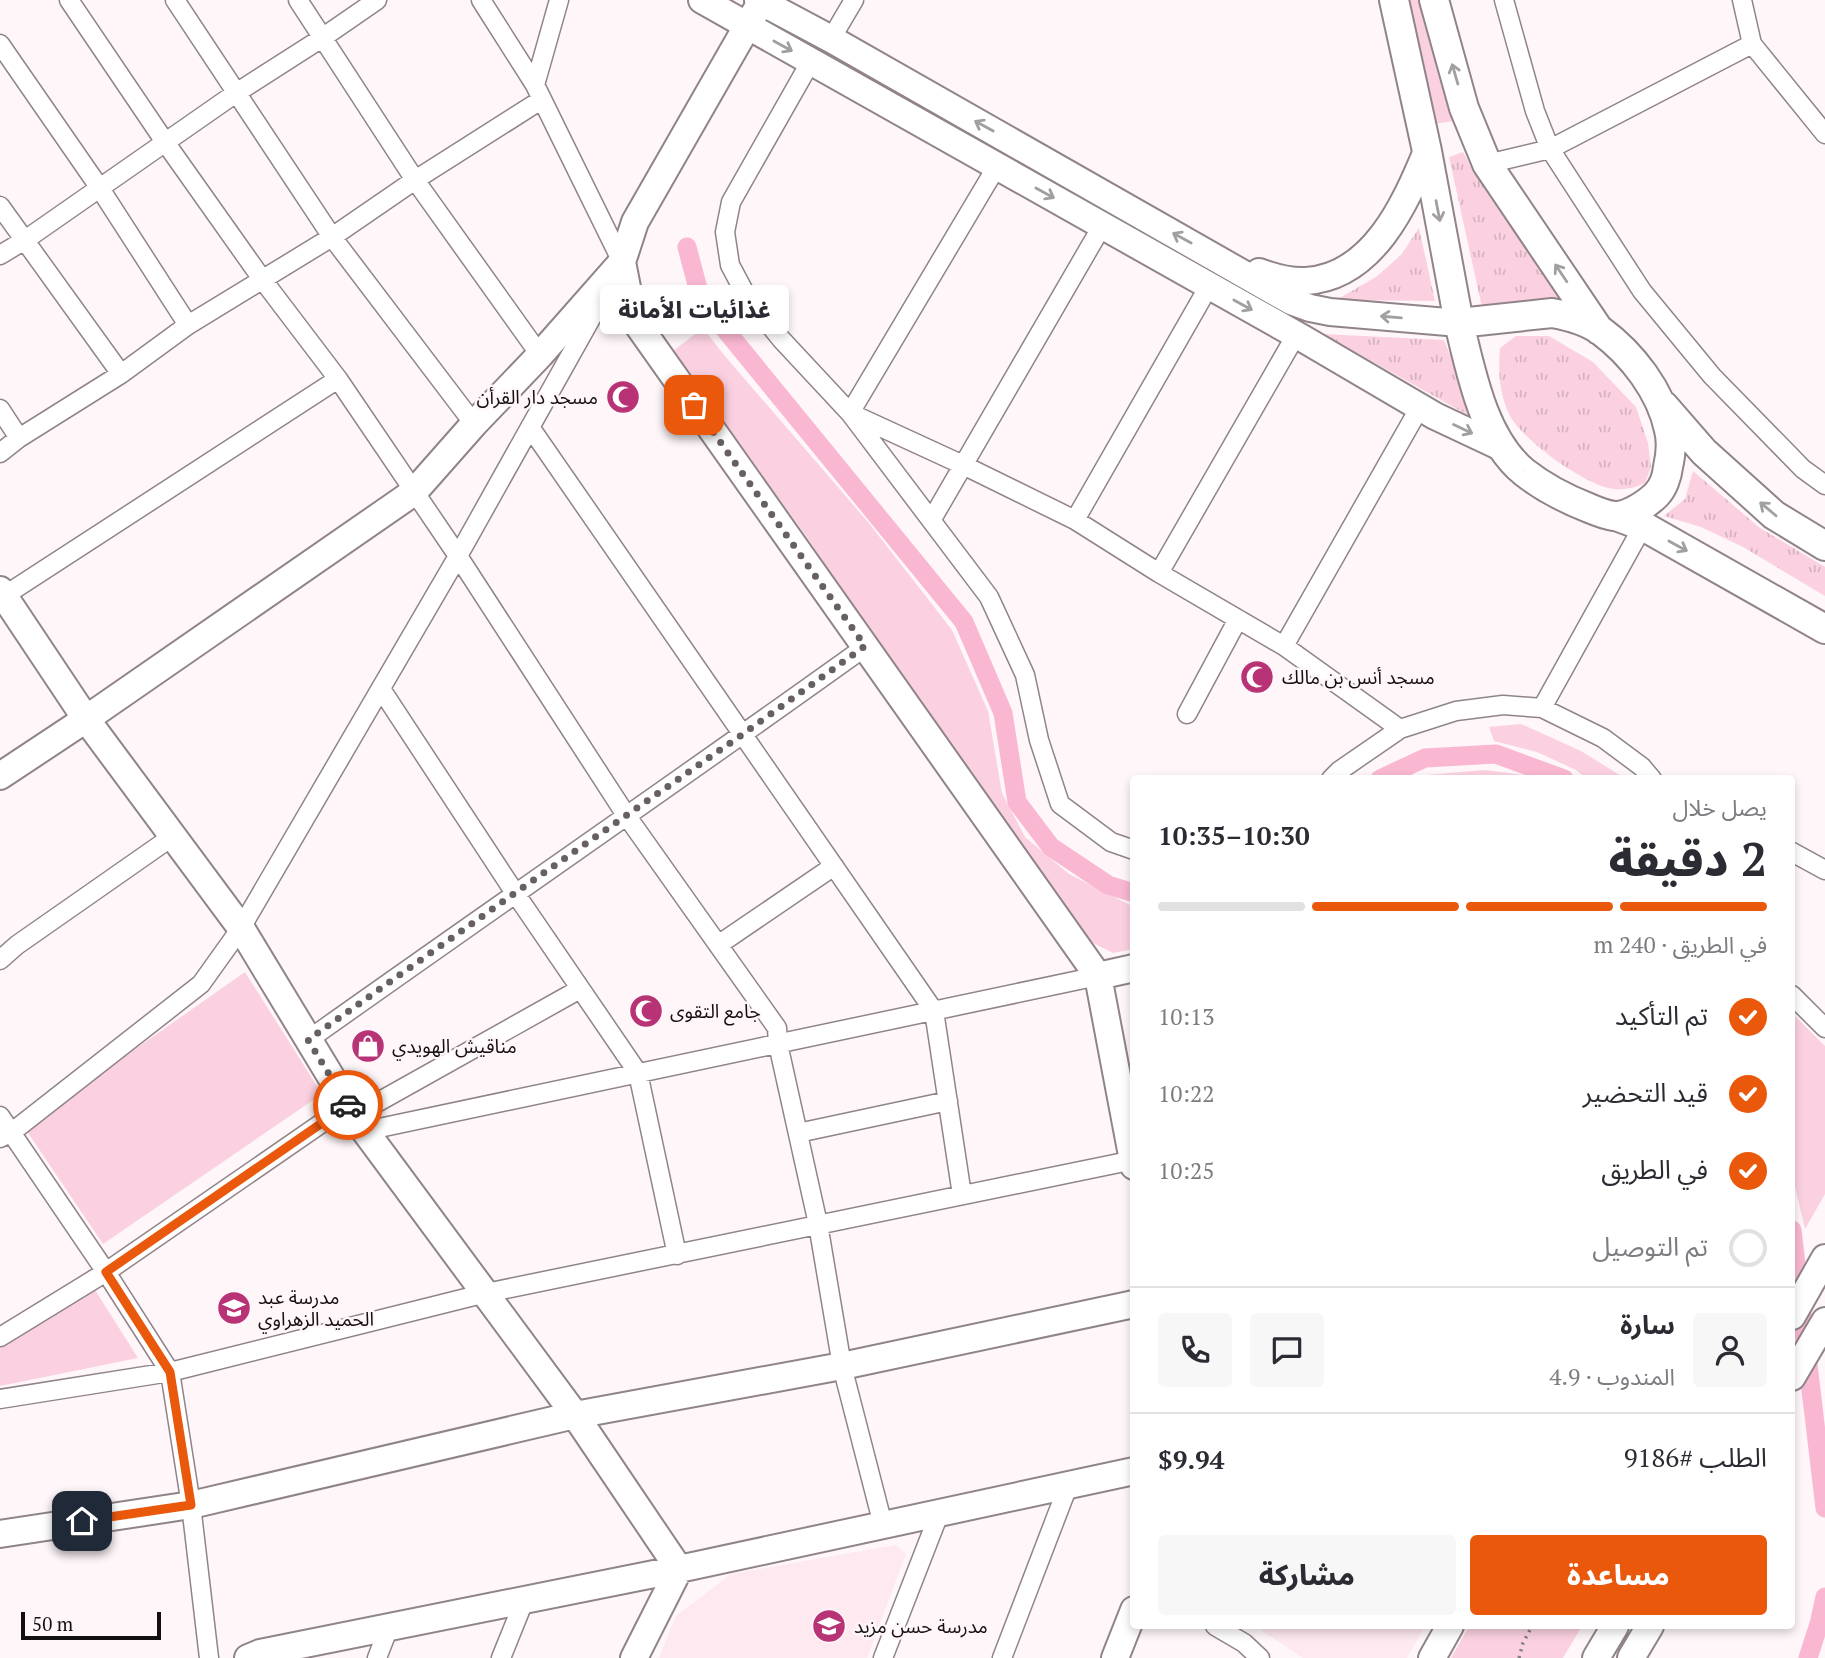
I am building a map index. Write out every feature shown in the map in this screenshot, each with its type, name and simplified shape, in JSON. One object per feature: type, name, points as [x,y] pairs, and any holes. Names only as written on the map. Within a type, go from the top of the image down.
[{"type":"main road","points":[[702,0],[1420,407],[1503,448]]},
{"type":"main road","points":[[1394,0],[1427,151],[1459,323],[1483,408],[1503,448],[1523,471],[1568,500],[1643,526],[1825,629]]},
{"type":"main road","points":[[1434,0],[1464,108],[1487,164],[1599,330]]},
{"type":"main road","points":[[0,776],[414,492],[622,262],[635,222],[760,1],[1291,301],[1330,312],[1459,323],[1552,313],[1575,318],[1599,330],[1626,352],[1660,401],[1704,452],[1774,514],[1825,545]]},
{"type":"main road","points":[[1227,263],[1277,278],[1304,281],[1327,278],[1344,270],[1385,233],[1399,212],[1427,151]]},
{"type":"main road","points":[[622,262],[632,318],[1098,976],[1130,1141]]},
{"type":"main road","points":[[1616,516],[1641,508],[1658,494],[1667,475],[1671,451],[1670,430],[1660,401]]},
{"type":"main road","points":[[2,593],[86,719],[241,928],[356,1117],[575,1415],[679,1569]]},
{"type":"main road","points":[[1098,976],[1130,969]]},
{"type":"main road","points":[[1795,1311],[1824,1260]]},
{"type":"main road","points":[[0,1534],[191,1505],[575,1415],[842,1366],[1130,1305]]},
{"type":"main road","points":[[1795,1372],[1824,1322]]},
{"type":"main road","points":[[256,1656],[1130,1472]]},
{"type":"main road","points":[[634,1658],[679,1569]]},
{"type":"main road","points":[[1115,1658],[1130,1620]]},
{"type":"main road","points":[[1432,1658],[1448,1629]]},
{"type":"main road","points":[[1596,1658],[1613,1629]]},
{"type":"main road","points":[[1631,1658],[1648,1629]]},
{"type":"street","points":[[69,0],[262,279],[338,379],[458,556],[626,815],[777,1028],[778,1044],[818,1224],[842,1366],[883,1525]]},
{"type":"street","points":[[175,0],[332,237],[474,424]]},
{"type":"street","points":[[298,0],[415,180],[540,355]]},
{"type":"street","points":[[0,255],[377,0]]},
{"type":"street","points":[[6,1135],[201,984],[241,928],[458,556],[622,262],[538,93],[481,0]]},
{"type":"street","points":[[0,453],[19,438],[121,374],[188,325],[332,237],[538,93],[558,0]]},
{"type":"street","points":[[831,39],[854,0]]},
{"type":"street","points":[[1504,0],[1535,111],[1550,149],[1642,291],[1712,376],[1803,470],[1825,485]]},
{"type":"street","points":[[1742,0],[1752,44],[1825,134]]},
{"type":"street","points":[[0,44],[99,187],[188,325]]},
{"type":"street","points":[[1487,164],[1550,149],[1752,44]]},
{"type":"street","points":[[811,61],[731,202],[724,232],[730,265],[747,297],[781,339],[850,413],[989,597],[1026,675],[1039,740],[1060,804],[1111,842],[1130,849]]},
{"type":"street","points":[[850,413],[997,166]]},
{"type":"street","points":[[0,206],[121,374]]},
{"type":"street","points":[[932,519],[1102,226]]},
{"type":"street","points":[[1075,520],[1209,286]]},
{"type":"street","points":[[1159,573],[1296,335]]},
{"type":"street","points":[[2,593],[338,379]]},
{"type":"street","points":[[1284,646],[1420,407]]},
{"type":"street","points":[[0,409],[19,438]]},
{"type":"street","points":[[850,413],[1075,520],[1284,646],[1400,729]]},
{"type":"street","points":[[530,427],[934,1011],[962,1195]]},
{"type":"street","points":[[1542,708],[1643,526]]},
{"type":"street","points":[[1187,714],[1238,619]]},
{"type":"street","points":[[308,1040],[865,646]]},
{"type":"street","points":[[381,689],[515,893],[638,1073],[677,1255]]},
{"type":"street","points":[[1335,775],[1400,729],[1456,711],[1503,705],[1542,708],[1604,738],[1647,773]]},
{"type":"street","points":[[0,960],[8,942],[173,836]]},
{"type":"street","points":[[1795,854],[1825,870]]},
{"type":"street","points":[[718,946],[834,866]]},
{"type":"street","points":[[356,1117],[638,1073],[1098,976]]},
{"type":"street","points":[[0,1337],[356,1117],[580,989]]},
{"type":"street","points":[[1795,998],[1825,1028]]},
{"type":"street","points":[[798,1133],[948,1101]]},
{"type":"street","points":[[0,1116],[6,1135],[106,1272],[170,1372],[191,1505],[209,1658]]},
{"type":"street","points":[[0,1399],[170,1372],[486,1293],[1130,1163]]},
{"type":"street","points":[[1002,1658],[1068,1486]]},
{"type":"street","points":[[883,1658],[939,1514]]},
{"type":"street","points":[[501,1658],[524,1601]]},
{"type":"street","points":[[377,1658],[389,1628]]},
{"type":"street","points":[[1220,1629],[1244,1643],[1260,1658]]},
{"type":"path","points":[[1518,1658],[1530,1629]]},
{"type":"shaded area","points":[[896,1545],[906,1554],[867,1658],[659,1658],[676,1616],[731,1574]]},
{"type":"shaded area","points":[[1423,1629],[1407,1658],[1303,1658],[1262,1631]]},
{"type":"green space","points":[[1405,0],[1422,0],[1455,121],[1433,124]]},
{"type":"green space","points":[[1463,152],[1559,298],[1482,307],[1449,157]]},
{"type":"green space","points":[[1419,228],[1435,301],[1336,300],[1376,277],[1401,255]]},
{"type":"green space","points":[[703,328],[868,522],[952,630],[988,711],[1002,793],[1025,837],[1069,874],[1130,905],[1130,950],[1113,953],[1083,938],[992,811],[804,533],[673,351]]},
{"type":"green space","points":[[1323,334],[1444,340],[1475,419]]},
{"type":"green space","points":[[1516,336],[1549,336],[1593,362],[1636,407],[1648,443],[1651,467],[1645,483],[1614,489],[1588,480],[1557,461],[1517,426],[1504,399],[1499,366],[1500,348]]},
{"type":"green space","points":[[1693,471],[1760,528],[1825,567],[1825,596],[1743,547],[1701,527],[1664,516],[1685,499]]},
{"type":"green space","points":[[1521,724],[1581,751],[1620,775],[1582,775],[1537,752],[1494,741],[1489,727]]},
{"type":"green space","points":[[1485,770],[1525,775],[1427,775]]},
{"type":"green space","points":[[245,972],[322,1094],[103,1244],[24,1127]]},
{"type":"green space","points":[[1795,1016],[1825,1046],[1825,1194],[1805,1229],[1795,1187]]},
{"type":"green space","points":[[90,1282],[138,1358],[0,1386],[0,1344]]},
{"type":"green space","points":[[1467,1629],[1580,1629],[1563,1658],[1451,1658]]},
{"type":"waterway","points":[[687,247],[701,300],[964,622],[1003,713],[1017,802],[1051,847],[1108,885],[1130,892]]},
{"type":"waterway","points":[[1389,775],[1425,758],[1496,754],[1553,775]]},
{"type":"waterway","points":[[1795,1255],[1825,1508]]},
{"type":"waterway","points":[[1808,1658],[1825,1597]]},
{"type":"way so far","points":[[348,1105],[308,1040],[865,646],[694,405]]},
{"type":"place","name":"مسجد دار القرأن","points":[[623,397]]},
{"type":"place","name":"غذائيات الأمانة","points":[[694,405]]},
{"type":"place","name":"مسجد أنس بن مالك","points":[[1257,677]]},
{"type":"place","name":"جامع التقوى","points":[[646,1011]]},
{"type":"place","name":"مناقيش الهويدي","points":[[368,1046]]},
{"type":"place","name":"مدرسة عبد الحميد الزهراوي","points":[[234,1308]]},
{"type":"place","name":"مدرسة حسن مزيد","points":[[829,1626]]},
{"type":"route","points":[[82,1521],[191,1505],[170,1372],[106,1272],[348,1105]]}]
